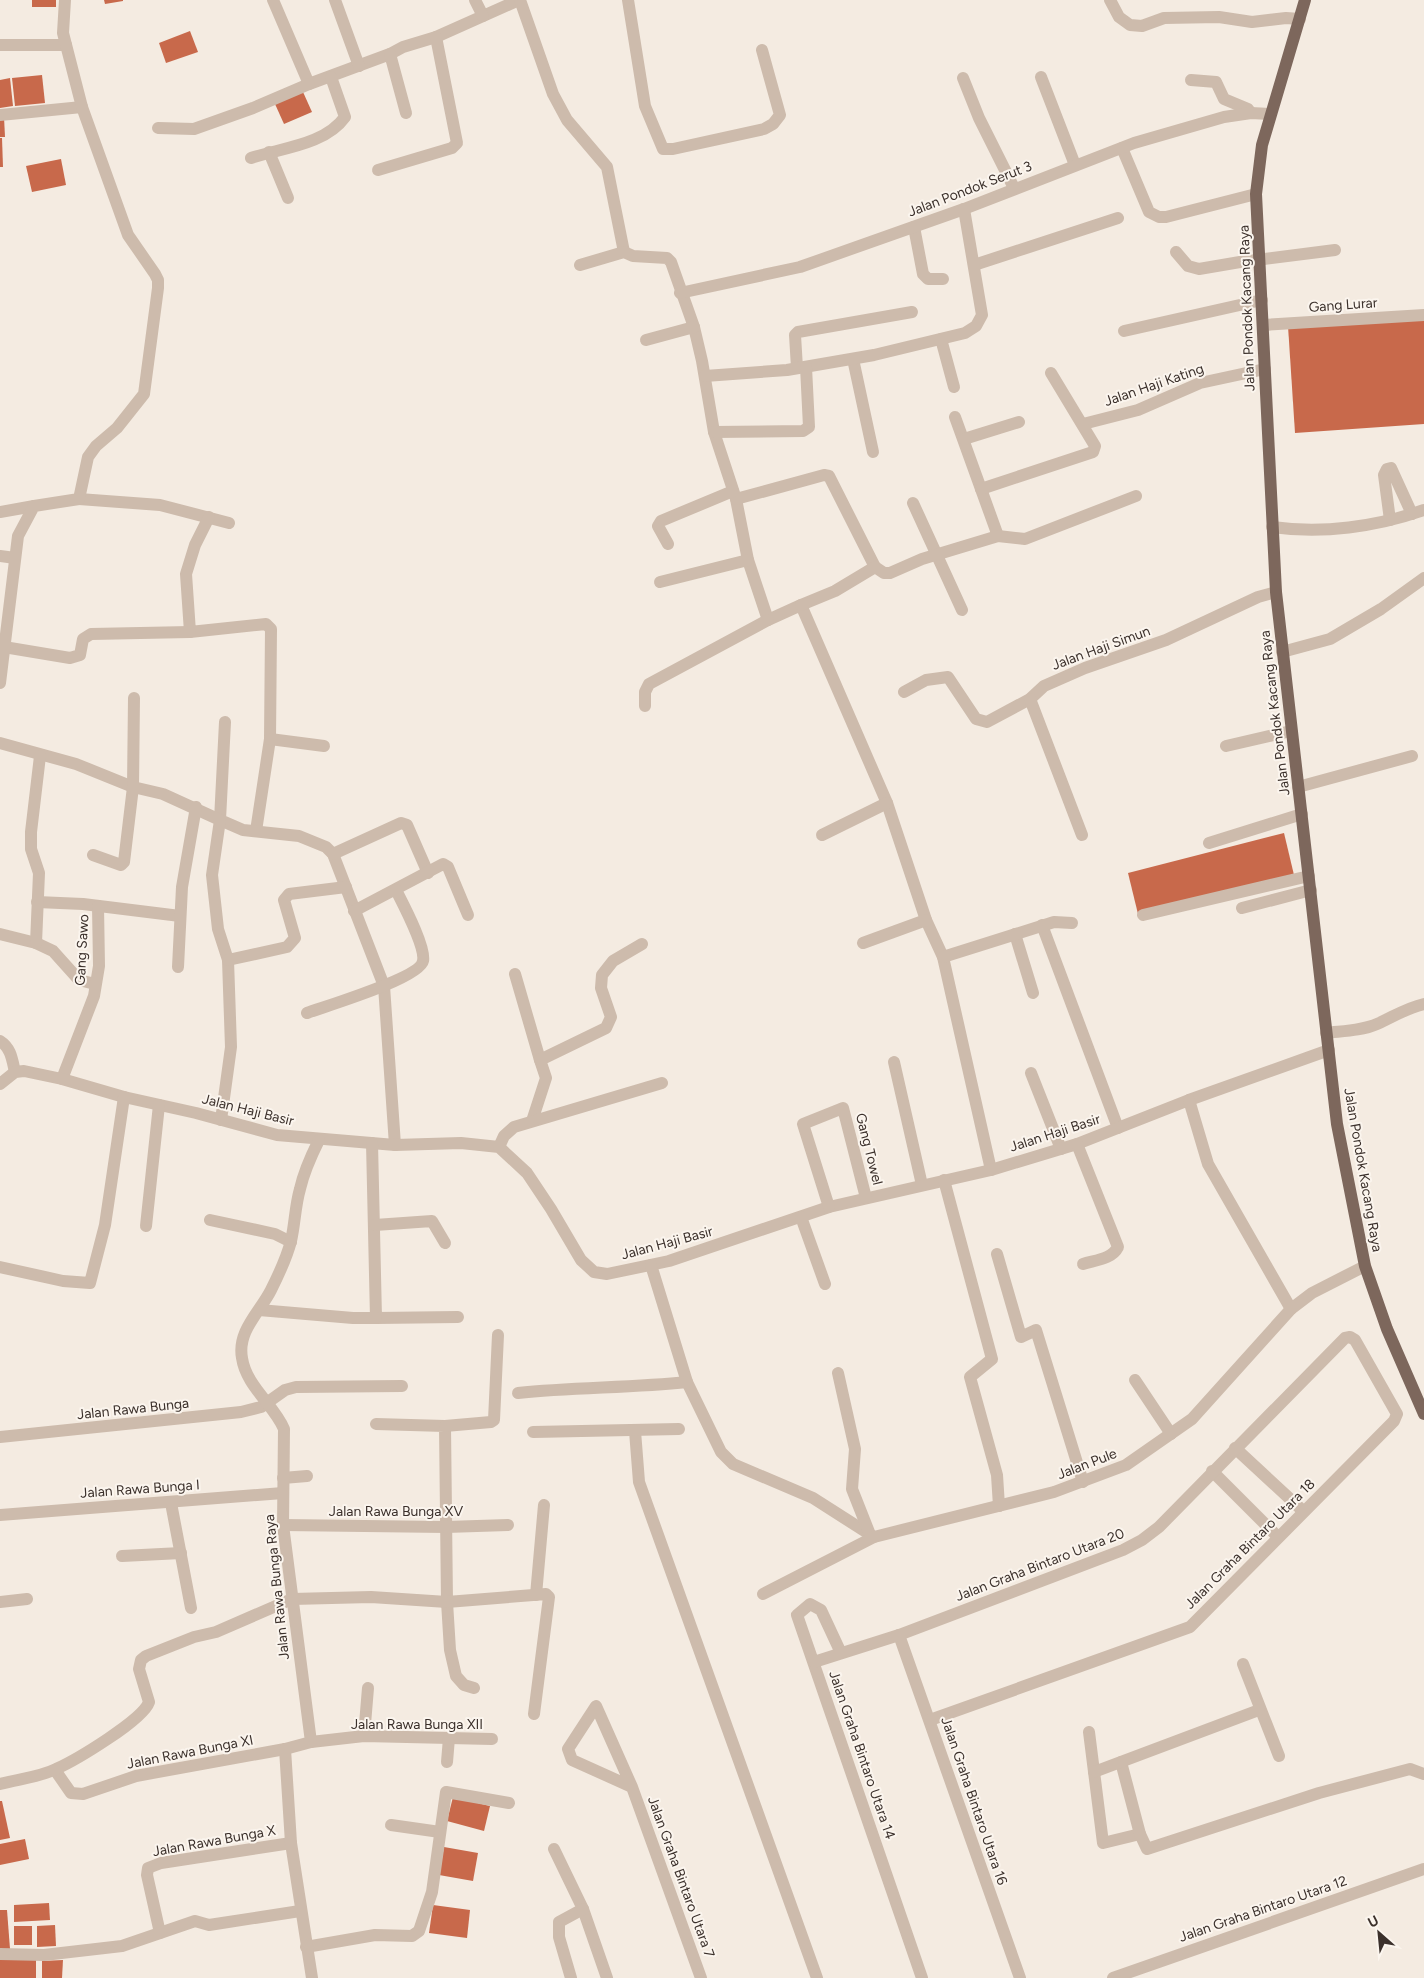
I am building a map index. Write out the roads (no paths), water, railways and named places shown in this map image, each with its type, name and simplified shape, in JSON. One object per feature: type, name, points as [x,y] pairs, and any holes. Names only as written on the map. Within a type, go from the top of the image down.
[{"type":"main road","name":"Jalan Pondok Kacang Raya","points":[[1305,0],[1262,145],[1256,194],[1276,592],[1337,1124],[1365,1266],[1386,1328],[1424,1414]]},
{"type":"street","points":[[64,0],[63,32],[82,107],[128,235],[158,280],[144,394],[117,428],[96,446],[88,457],[79,499]]},
{"type":"street","points":[[274,0],[309,84]]},
{"type":"street","points":[[335,0],[359,66]]},
{"type":"street","points":[[475,0],[483,16]]},
{"type":"street","points":[[158,128],[194,129],[253,108],[309,84],[390,54],[403,47],[436,37],[519,0],[553,94],[567,120],[607,167],[624,252]]},
{"type":"street","points":[[628,0],[645,106],[663,149],[673,149],[764,129],[773,124],[780,115],[762,50]]},
{"type":"street","points":[[1110,0],[1119,17],[1130,25],[1142,26],[1164,18],[1219,17],[1252,22],[1286,18],[1300,19]]},
{"type":"street","points":[[378,170],[452,148],[457,143],[436,37]]},
{"type":"street","points":[[0,45],[66,45]]},
{"type":"street","points":[[390,54],[406,113]]},
{"type":"street","points":[[251,158],[324,136],[338,127],[345,117],[331,77]]},
{"type":"street","points":[[1041,77],[1075,165]]},
{"type":"street","points":[[963,78],[979,118],[1014,188]]},
{"type":"street","points":[[1191,80],[1216,82],[1224,99],[1248,109],[1251,113]]},
{"type":"street","points":[[0,114],[82,107]]},
{"type":"street","name":"Jalan Pondok Serut 3","points":[[680,293],[800,268],[964,209],[1014,188],[1122,148],[1224,117],[1251,113],[1270,114]]},
{"type":"street","points":[[1122,148],[1149,212],[1154,216],[1166,217],[1256,194]]},
{"type":"street","points":[[269,152],[288,198]]},
{"type":"street","points":[[705,376],[801,368],[853,359],[966,333],[980,321],[982,315],[964,209]]},
{"type":"street","points":[[974,265],[1118,218]]},
{"type":"street","points":[[914,227],[923,274],[928,279],[943,279]]},
{"type":"street","points":[[1176,252],[1188,266],[1199,269],[1335,250]]},
{"type":"street","points":[[580,265],[624,252],[633,256],[667,258],[674,270],[680,293],[694,327],[705,376],[714,432],[734,495],[748,560],[768,620]]},
{"type":"street","points":[[1124,331],[1262,300]]},
{"type":"street","points":[[714,432],[803,430],[809,427],[795,335],[798,332],[912,312]]},
{"type":"street","name":"Gang Lurar","points":[[1263,325],[1424,315]]},
{"type":"street","points":[[646,340],[694,327]]},
{"type":"street","points":[[941,339],[954,387]]},
{"type":"street","points":[[853,359],[873,452]]},
{"type":"street","name":"Jalan Haji Kating","points":[[1083,424],[1138,410],[1200,384],[1265,369]]},
{"type":"street","points":[[981,489],[1092,452],[1095,446],[1052,373]]},
{"type":"street","points":[[956,417],[998,536]]},
{"type":"street","points":[[964,439],[1019,422]]},
{"type":"street","points":[[1272,527],[1323,530],[1367,526],[1390,520],[1418,512],[1391,468],[1387,469],[1384,475],[1390,520]]},
{"type":"street","points":[[668,544],[658,526],[661,521],[734,495],[824,475],[829,476],[875,567],[884,573],[890,573],[938,554],[998,536],[1025,539],[1136,496]]},
{"type":"street","points":[[0,512],[79,499],[160,505],[230,523]]},
{"type":"street","points":[[913,503],[962,610]]},
{"type":"street","points":[[0,683],[4,648],[4,605],[18,536],[34,506]]},
{"type":"street","points":[[190,632],[186,574],[196,544],[209,518]]},
{"type":"street","points":[[0,556],[15,558]]},
{"type":"street","points":[[660,582],[748,560]]},
{"type":"street","points":[[645,706],[645,692],[649,684],[768,620],[835,591],[875,567]]},
{"type":"street","points":[[1282,652],[1330,639],[1381,609],[1424,578]]},
{"type":"street","name":"Jalan Haji Simun","points":[[904,692],[926,680],[948,677],[976,720],[987,722],[1030,699],[1044,686],[1086,668],[1166,640],[1258,597],[1276,592]]},
{"type":"street","points":[[800,605],[887,804],[926,920],[943,957],[991,1170]]},
{"type":"street","points":[[4,648],[70,658],[80,655],[83,639],[91,634],[190,632],[266,624],[270,626],[270,739],[256,831]]},
{"type":"street","points":[[93,855],[121,865],[124,862],[133,787],[134,698]]},
{"type":"street","points":[[1030,699],[1082,835]]},
{"type":"street","points":[[221,1120],[231,1046],[228,960],[218,929],[212,874],[220,820],[226,722]]},
{"type":"street","points":[[1226,746],[1291,732]]},
{"type":"street","points":[[270,739],[324,746]]},
{"type":"street","points":[[0,743],[40,756],[76,764],[133,787],[163,794],[196,807],[243,830],[299,836],[326,847],[333,854],[384,986],[395,1145]]},
{"type":"street","points":[[36,943],[39,873],[31,848],[31,832],[40,756]]},
{"type":"street","points":[[1298,787],[1412,756]]},
{"type":"street","points":[[822,835],[887,804]]},
{"type":"street","points":[[178,967],[182,887],[196,807]]},
{"type":"street","points":[[1209,843],[1302,814]]},
{"type":"street","points":[[333,854],[401,823],[407,825],[428,873]]},
{"type":"street","points":[[354,911],[446,865],[468,915]]},
{"type":"street","points":[[1143,914],[1309,876]]},
{"type":"street","points":[[228,960],[287,947],[292,943],[295,938],[284,900],[289,894],[346,887]]},
{"type":"street","points":[[307,1013],[384,986],[416,972],[422,966],[424,958],[416,932],[396,890]]},
{"type":"street","points":[[1242,908],[1311,890]]},
{"type":"street","points":[[37,902],[98,906],[180,916]]},
{"type":"street","name":"Gang Sawo","points":[[62,1078],[89,1013],[99,966],[98,906]]},
{"type":"street","points":[[863,943],[926,920]]},
{"type":"street","points":[[943,957],[1042,925],[1061,921],[1072,923]]},
{"type":"street","points":[[1042,925],[1118,1128]]},
{"type":"street","points":[[0,934],[36,943],[53,952],[79,980],[95,984]]},
{"type":"street","points":[[1015,934],[1033,993]]},
{"type":"street","points":[[540,1060],[606,1028],[611,1017],[601,988],[602,976],[612,961],[642,944]]},
{"type":"street","points":[[515,974],[546,1078],[532,1121]]},
{"type":"street","points":[[1326,1033],[1363,1028],[1376,1024],[1399,1012],[1424,1004]]},
{"type":"street","points":[[0,1041],[7,1046],[10,1052],[14,1072],[0,1084]]},
{"type":"street","name":"Jalan Haji Basir","points":[[14,1072],[24,1071],[62,1078],[124,1097],[221,1120],[277,1136],[395,1145],[461,1143],[499,1147],[527,1173],[581,1260],[594,1272],[607,1274],[668,1261],[829,1207],[991,1170],[1061,1149],[1328,1050]]},
{"type":"street","points":[[894,1062],[922,1185]]},
{"type":"street","points":[[1032,1073],[1061,1149]]},
{"type":"street","points":[[499,1147],[504,1136],[514,1127],[662,1083]]},
{"type":"street","points":[[0,1267],[63,1281],[90,1283],[105,1225],[124,1097]]},
{"type":"street","points":[[1189,1100],[1208,1164],[1291,1309]]},
{"type":"street","points":[[146,1226],[159,1105]]},
{"type":"street","name":"Gang Towel","points":[[829,1207],[803,1124],[843,1108],[866,1198]]},
{"type":"street","name":"Jalan Rawa Bunga Raya","points":[[311,1742],[283,1525],[284,1429],[278,1415],[267,1403],[247,1372],[242,1359],[242,1343],[251,1320],[271,1290],[290,1242],[299,1190],[307,1164],[319,1140]]},
{"type":"street","points":[[372,1143],[376,1318]]},
{"type":"street","points":[[1077,1144],[1118,1247],[1108,1257],[1084,1264]]},
{"type":"street","points":[[944,1180],[992,1359],[970,1377],[997,1475],[999,1506]]},
{"type":"street","points":[[801,1217],[824,1284]]},
{"type":"street","points":[[210,1220],[275,1234],[290,1242]]},
{"type":"street","points":[[375,1225],[432,1221],[445,1243]]},
{"type":"street","points":[[997,1254],[1021,1337],[1036,1330],[1083,1482]]},
{"type":"street","points":[[651,1265],[687,1382],[721,1452],[733,1464],[813,1498],[872,1534]]},
{"type":"street","name":"Jalan Pule","points":[[763,1594],[872,1534],[1054,1492],[1126,1465],[1192,1419],[1291,1309],[1312,1293],[1365,1266]]},
{"type":"street","points":[[259,1310],[353,1318],[458,1317]]},
{"type":"street","points":[[376,1424],[445,1426],[491,1422],[494,1420],[498,1335]]},
{"type":"street","name":"Jalan Graha Bintaro Utara 20","points":[[814,1662],[899,1635],[1123,1550],[1142,1540],[1159,1527],[1212,1471],[1345,1338],[1350,1337]]},
{"type":"street","name":"Jalan Graha Bintaro Utara 18","points":[[930,1720],[1190,1627],[1394,1421],[1397,1414],[1355,1340],[1350,1337]]},
{"type":"street","points":[[838,1373],[855,1449],[852,1489],[872,1534]]},
{"type":"street","points":[[1135,1380],[1171,1434]]},
{"type":"street","points":[[518,1393],[545,1390],[640,1387],[687,1382]]},
{"type":"street","name":"Jalan Rawa Bunga","points":[[0,1438],[241,1412],[267,1403],[285,1390],[296,1386],[402,1386]]},
{"type":"street","points":[[445,1426],[447,1602],[450,1650],[456,1676],[464,1685],[474,1688]]},
{"type":"street","points":[[533,1432],[679,1429]]},
{"type":"street","points":[[635,1430],[639,1482],[817,1978]]},
{"type":"street","points":[[1235,1448],[1303,1512]]},
{"type":"street","points":[[1212,1471],[1278,1537]]},
{"type":"street","points":[[283,1478],[308,1476]]},
{"type":"street","name":"Jalan Rawa Bunga I","points":[[0,1515],[283,1493]]},
{"type":"street","points":[[171,1503],[191,1608]]},
{"type":"street","points":[[536,1595],[544,1505]]},
{"type":"street","name":"Jalan Rawa Bunga XV","points":[[283,1525],[446,1527],[508,1525]]},
{"type":"street","points":[[122,1556],[181,1553]]},
{"type":"street","points":[[0,1784],[55,1770],[116,1733],[138,1716],[150,1702],[139,1669],[141,1660],[146,1656],[160,1649],[216,1632],[292,1599],[371,1596],[447,1602],[546,1594],[549,1597],[534,1714]]},
{"type":"street","points":[[0,1602],[27,1599]]},
{"type":"street","name":"Jalan Graha Bintaro Utara 14","points":[[841,1653],[821,1610],[810,1604],[796,1615],[814,1662],[922,1978]]},
{"type":"street","name":"Jalan Graha Bintaro Utara 16","points":[[899,1635],[1020,1978]]},
{"type":"street","points":[[1243,1664],[1279,1756]]},
{"type":"street","points":[[364,1736],[368,1688]]},
{"type":"street","name":"Jalan Graha Bintaro Utara 7","points":[[632,1787],[572,1760],[569,1756],[568,1749],[594,1707],[597,1707],[632,1787],[701,1978]]},
{"type":"street","points":[[1094,1772],[1260,1710]]},
{"type":"street","points":[[1089,1732],[1103,1843],[1140,1834]]},
{"type":"street","name":"Jalan Rawa Bunga XII","points":[[311,1742],[364,1736],[492,1739]]},
{"type":"street","points":[[447,1762],[449,1738]]},
{"type":"street","points":[[311,1742],[284,1750],[291,1843],[300,1911],[312,1978]]},
{"type":"street","name":"Jalan Rawa Bunga XI","points":[[55,1770],[67,1790],[75,1794],[83,1794],[136,1776],[284,1750]]},
{"type":"street","points":[[1121,1762],[1140,1834],[1147,1849],[1319,1792],[1410,1770],[1424,1774]]},
{"type":"street","points":[[306,1947],[375,1935],[412,1936],[419,1931],[432,1892],[446,1792],[509,1802]]},
{"type":"street","points":[[391,1825],[440,1832]]},
{"type":"street","name":"Jalan Rawa Bunga X","points":[[160,1933],[147,1875],[148,1868],[161,1863],[291,1843]]},
{"type":"street","points":[[554,1849],[583,1909],[607,1978]]},
{"type":"street","name":"Jalan Graha Bintaro Utara 12","points":[[1113,1978],[1424,1869]]},
{"type":"street","points":[[571,1978],[559,1937],[559,1922],[583,1909]]},
{"type":"street","points":[[0,1954],[44,1955],[122,1946],[196,1922],[210,1925],[300,1911]]}]
